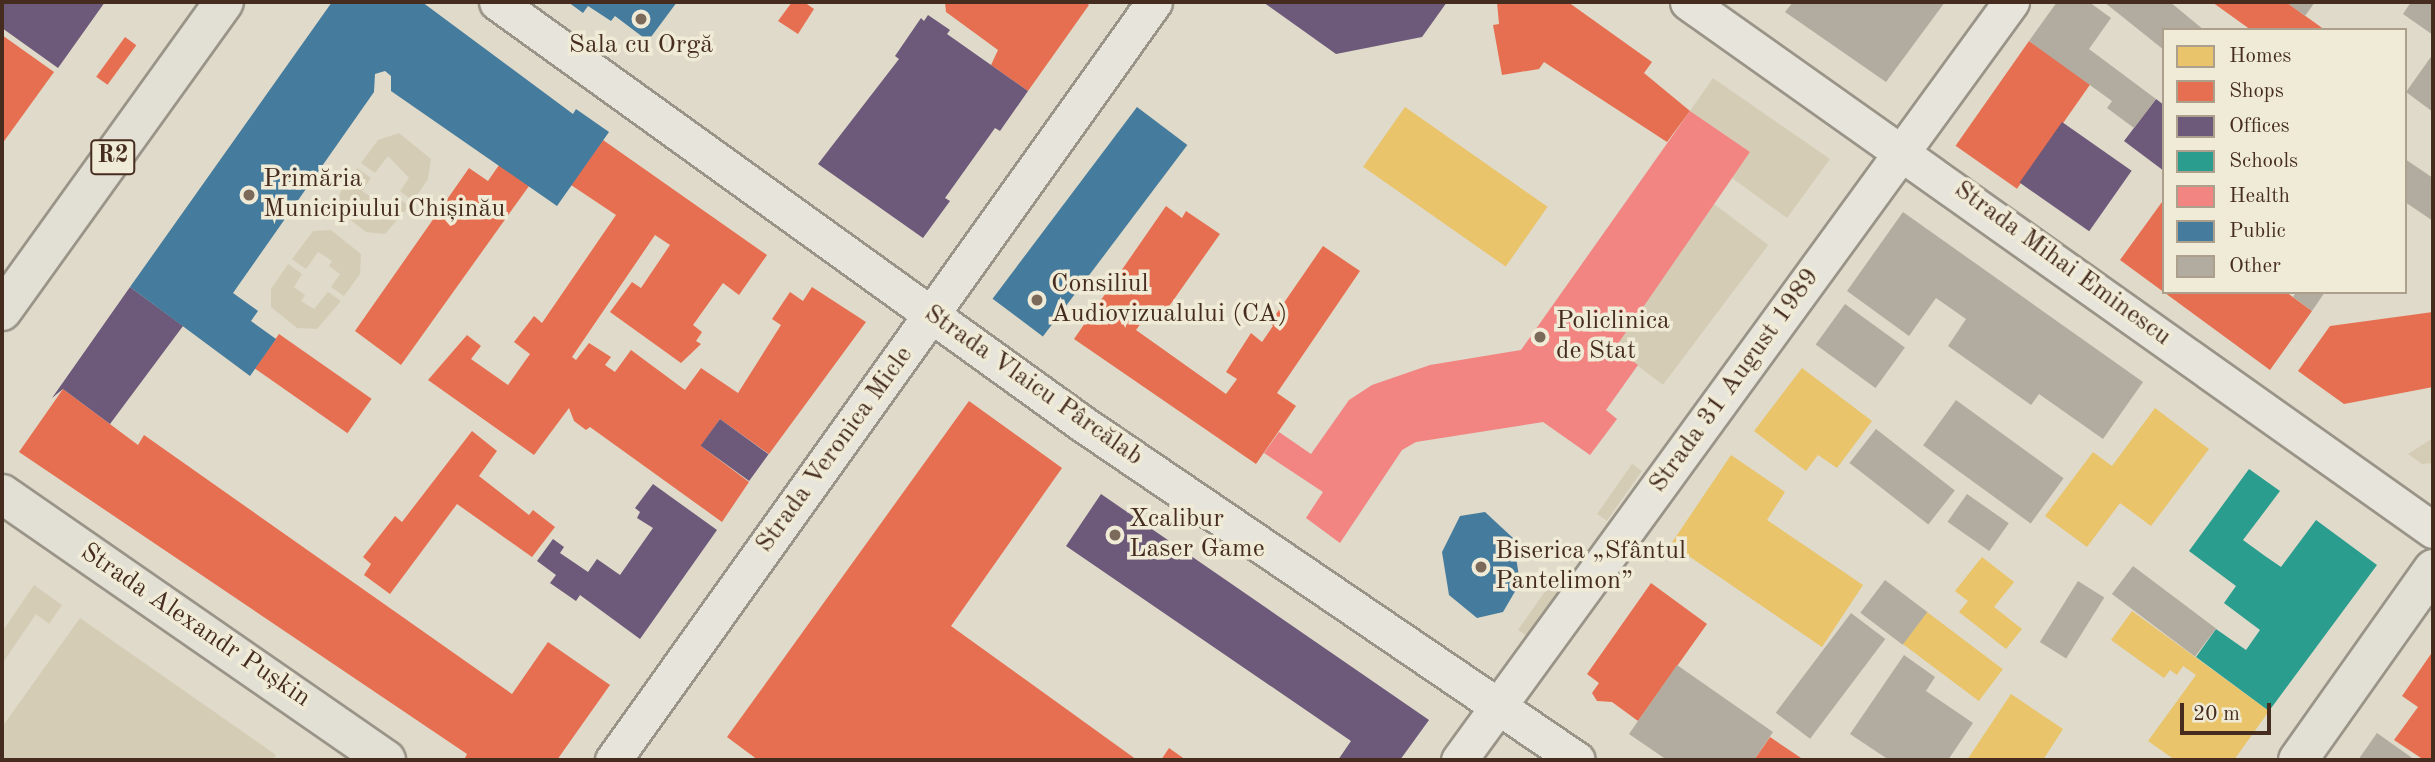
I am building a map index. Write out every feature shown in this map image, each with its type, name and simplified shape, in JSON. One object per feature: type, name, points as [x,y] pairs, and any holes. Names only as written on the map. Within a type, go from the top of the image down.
[{"type":"main road","name":"R2","points":[[2,311],[224,2]]},
{"type":"main road","name":"Strada Alexandr Pușkin","points":[[2,494],[386,760]]},
{"type":"main road","points":[[2298,760],[2433,569]]},
{"type":"street","name":"Strada Vlaicu Pârcălab","points":[[497,2],[932,314],[1496,708],[1577,760]]},
{"type":"street","name":"Strada Veronica Micle","points":[[613,760],[1154,2]]},
{"type":"street","name":"Strada Mihai Eminescu","points":[[1688,2],[1903,151],[2433,530]]},
{"type":"street","name":"Strada 31 August 1989","points":[[1459,760],[2011,2]]},
{"type":"shaded area","points":[[1713,78],[1830,159],[1787,218],[1732,178],[1750,152],[1690,111]]},
{"type":"shaded area","points":[[399,133],[431,159],[428,179],[413,201],[400,191],[409,178],[388,156],[375,173],[361,163],[378,140]]},
{"type":"shaded area","points":[[357,168],[371,178],[362,191],[374,199],[370,205],[383,214],[396,197],[409,206],[385,234],[366,232],[339,211],[340,193]]},
{"type":"shaded area","points":[[1714,204],[1768,245],[1663,385],[1609,344]]},
{"type":"shaded area","points":[[331,230],[361,254],[360,274],[344,296],[331,287],[340,274],[329,266],[332,261],[318,252],[306,269],[292,259],[313,231]]},
{"type":"shaded area","points":[[288,264],[302,274],[294,287],[305,295],[301,301],[314,309],[328,292],[341,301],[317,329],[297,328],[271,307],[271,289]]},
{"type":"shaded area","points":[[2433,438],[2433,463],[2422,464],[2408,454]]},
{"type":"shaded area","points":[[1632,464],[1642,471],[1607,521],[1597,514]]},
{"type":"shaded area","points":[[1553,580],[1563,587],[1528,637],[1518,630]]},
{"type":"shaded area","points":[[34,585],[62,605],[49,624],[36,614],[2,664],[2,632]]},
{"type":"shaded area","points":[[80,618],[276,755],[273,760],[2,760],[2,727]]},
{"type":"building: Homes","points":[[1405,107],[1548,207],[1506,267],[1363,167]]},
{"type":"building: Homes","points":[[1802,368],[1872,421],[1837,468],[1818,455],[1806,471],[1754,431]]},
{"type":"building: Homes","points":[[2155,408],[2209,449],[2151,526],[2120,503],[2087,547],[2045,516],[2093,452],[2112,466]]},
{"type":"building: Homes","points":[[1731,455],[1785,492],[1767,520],[1863,585],[1822,647],[1671,544]]},
{"type":"building: Homes","points":[[1982,557],[2014,582],[1994,607],[2022,629],[2006,649],[1959,612],[1968,601],[1955,591]]},
{"type":"building: Homes","points":[[2132,611],[2269,711],[2234,760],[2175,760],[2148,741],[2196,675],[2183,666],[2177,675],[2170,670],[2164,678],[2111,640]]},
{"type":"building: Homes","points":[[1927,612],[2003,669],[1979,701],[1903,644]]},
{"type":"building: Homes","points":[[2011,694],[2063,729],[2043,760],[1967,760]]},
{"type":"building: Shops","points":[[792,2],[804,2],[814,9],[798,34],[778,21]]},
{"type":"building: Shops","points":[[945,2],[1085,2],[1089,5],[1028,91],[991,65],[998,50],[946,12]]},
{"type":"building: Shops","points":[[1497,2],[1568,2],[1652,62],[1644,73],[1690,111],[1667,142],[1544,62],[1539,69],[1502,75],[1493,25],[1499,24]]},
{"type":"building: Shops","points":[[2212,2],[2286,2],[2322,28],[2248,28]]},
{"type":"building: Shops","points":[[2,35],[54,72],[2,144]]},
{"type":"building: Shops","points":[[125,37],[136,45],[108,85],[96,77]]},
{"type":"building: Shops","points":[[2029,41],[2090,84],[2017,189],[1956,146]]},
{"type":"building: Shops","points":[[603,140],[767,255],[739,295],[723,283],[693,325],[702,332],[696,341],[701,344],[681,363],[610,312],[632,282],[641,288],[670,245],[655,235],[572,357],[576,360],[589,343],[611,357],[605,365],[615,372],[631,350],[685,390],[701,368],[738,393],[781,325],[772,319],[790,292],[803,301],[812,287],[866,322],[769,454],[720,419],[701,446],[749,482],[722,522],[590,427],[586,430],[574,421],[569,408],[534,455],[428,380],[467,335],[481,346],[471,359],[508,385],[530,354],[514,342],[534,316],[542,323],[616,215],[571,185]]},
{"type":"building: Shops","points":[[499,165],[529,186],[401,365],[355,331],[469,168],[488,181]]},
{"type":"building: Shops","points":[[2162,202],[2162,291],[2120,260]]},
{"type":"building: Shops","points":[[1166,206],[1182,218],[1186,211],[1220,234],[1158,322],[1147,315],[1136,330],[1226,394],[1237,379],[1226,372],[1251,333],[1262,342],[1273,326],[1270,323],[1323,246],[1360,271],[1277,393],[1296,406],[1256,464],[1074,339]]},
{"type":"building: Shops","points":[[2166,294],[2289,294],[2312,311],[2270,370]]},
{"type":"building: Shops","points":[[2433,312],[2433,387],[2344,404],[2298,371],[2330,326]]},
{"type":"building: Shops","points":[[279,334],[372,399],[347,433],[255,368]]},
{"type":"building: Shops","points":[[63,389],[138,445],[144,435],[512,694],[548,642],[610,685],[557,760],[464,760],[467,754],[19,452]]},
{"type":"building: Shops","points":[[969,401],[1062,468],[951,626],[1137,760],[758,760],[727,737]]},
{"type":"building: Shops","points":[[472,431],[497,451],[479,476],[529,515],[533,510],[555,527],[532,557],[457,504],[390,594],[364,575],[371,564],[363,557],[395,516],[402,522]]},
{"type":"building: Shops","points":[[1651,583],[1707,624],[1638,721],[1612,702],[1597,701],[1592,693],[1599,683],[1587,674]]},
{"type":"building: Shops","points":[[2433,651],[2433,760],[2424,760],[2394,740],[2418,707],[2402,696]]},
{"type":"building: Shops","points":[[1770,737],[1804,760],[1754,760]]},
{"type":"building: Shops","points":[[1169,748],[1186,760],[1161,760]]},
{"type":"building: Offices","points":[[2,2],[105,2],[58,68],[2,28]]},
{"type":"building: Offices","points":[[1263,2],[1447,2],[1422,37],[1336,54]]},
{"type":"building: Offices","points":[[928,15],[950,30],[947,34],[1028,91],[1000,131],[995,128],[945,198],[950,201],[923,238],[818,164],[899,59],[895,56],[921,18],[924,21]]},
{"type":"building: Offices","points":[[2156,99],[2162,104],[2162,170],[2124,141]]},
{"type":"building: Offices","points":[[2062,122],[2132,171],[2089,231],[2020,183]]},
{"type":"building: Offices","points":[[130,287],[183,326],[110,424],[63,389],[52,398]]},
{"type":"building: Offices","points":[[720,419],[769,454],[749,481],[701,446]]},
{"type":"building: Offices","points":[[653,484],[717,530],[640,639],[580,595],[576,601],[550,583],[556,575],[537,561],[553,539],[564,547],[560,553],[588,572],[597,559],[620,575],[653,528],[637,518],[640,512],[635,508]]},
{"type":"building: Offices","points":[[1101,494],[1429,720],[1400,760],[1338,760],[1351,741],[1066,546]]},
{"type":"building: Schools","points":[[2249,469],[2280,491],[2243,540],[2281,567],[2316,520],[2377,565],[2269,711],[2196,657],[2216,629],[2246,650],[2260,630],[2224,603],[2236,586],[2189,551]]},
{"type":"building: Health","points":[[1690,111],[1750,152],[1615,348],[1638,365],[1606,410],[1617,419],[1590,455],[1543,422],[1416,442],[1402,450],[1340,543],[1306,518],[1323,492],[1264,453],[1279,432],[1311,454],[1349,400],[1372,385],[1430,365],[1521,350]]},
{"type":"building: Public","name":"Primăria Municipiului Chișinău","points":[[332,2],[422,2],[573,114],[576,109],[609,132],[557,206],[391,91],[391,76],[385,71],[375,74],[374,92],[233,293],[258,311],[251,321],[276,339],[250,376],[130,287]]},
{"type":"building: Public","name":"Sala cu Orgă","points":[[568,2],[677,2],[648,41],[615,16],[611,21],[588,6],[583,13]]},
{"type":"building: Public","points":[[1137,107],[1187,145],[1043,337],[993,299]]},
{"type":"building: Public","name":"Biserica „Sfântul Pantelimon”","points":[[1485,512],[1513,538],[1520,583],[1503,612],[1477,618],[1449,595],[1442,552],[1460,516]]},
{"type":"building: Other","points":[[1793,2],[1945,2],[1886,82],[1785,12]]},
{"type":"building: Other","points":[[2057,2],[2089,2],[2111,18],[2089,49],[2156,99],[2134,128],[2107,108],[2112,101],[2029,41]]},
{"type":"building: Other","points":[[2104,2],[2170,2],[2202,28],[2162,28],[2162,48]]},
{"type":"building: Other","points":[[2286,2],[2315,2],[2305,16]]},
{"type":"building: Other","points":[[2411,2],[2433,2],[2433,35],[2403,14]]},
{"type":"building: Other","points":[[2433,54],[2433,112],[2407,91]]},
{"type":"building: Other","points":[[2407,160],[2433,178],[2433,221],[2407,203]]},
{"type":"building: Other","points":[[1903,212],[2143,382],[2103,439],[2039,394],[2031,405],[1948,346],[1966,319],[1936,298],[1909,336],[1847,291]]},
{"type":"building: Other","points":[[2295,294],[2324,294],[2312,311],[2293,297]]},
{"type":"building: Other","points":[[1845,304],[1905,347],[1875,388],[1816,344]]},
{"type":"building: Other","points":[[1956,400],[2064,478],[2031,523],[1923,445]]},
{"type":"building: Other","points":[[1876,429],[1955,491],[1928,524],[1850,463]]},
{"type":"building: Other","points":[[1967,494],[2009,523],[1989,551],[1947,522]]},
{"type":"building: Other","points":[[2133,566],[2216,629],[2195,657],[2112,594]]},
{"type":"building: Other","points":[[1885,580],[1927,612],[1903,645],[1860,613]]},
{"type":"building: Other","points":[[2078,581],[2104,597],[2066,658],[2040,642]]},
{"type":"building: Other","points":[[1851,613],[1885,639],[1810,739],[1776,713]]},
{"type":"building: Other","points":[[1904,655],[1935,677],[1926,691],[1973,723],[1948,760],[1889,760],[1850,734]]},
{"type":"building: Other","points":[[1677,665],[1773,732],[1754,760],[1667,760],[1629,734]]},
{"type":"building: Other","points":[[2377,733],[2415,760],[2358,760]]},
{"type":"place","name":"Sala cu Orgă","points":[[641,19]]},
{"type":"place","name":"Primăria Municipiului Chișinău","points":[[249,195]]},
{"type":"place","name":"Consiliul Audiovizualului (CA)","points":[[1037,300]]},
{"type":"place","name":"Policlinica de Stat","points":[[1540,337]]},
{"type":"place","name":"Xcalibur Laser Game","points":[[1115,535]]},
{"type":"place","name":"Biserica „Sfântul Pantelimon”","points":[[1481,567]]}]
